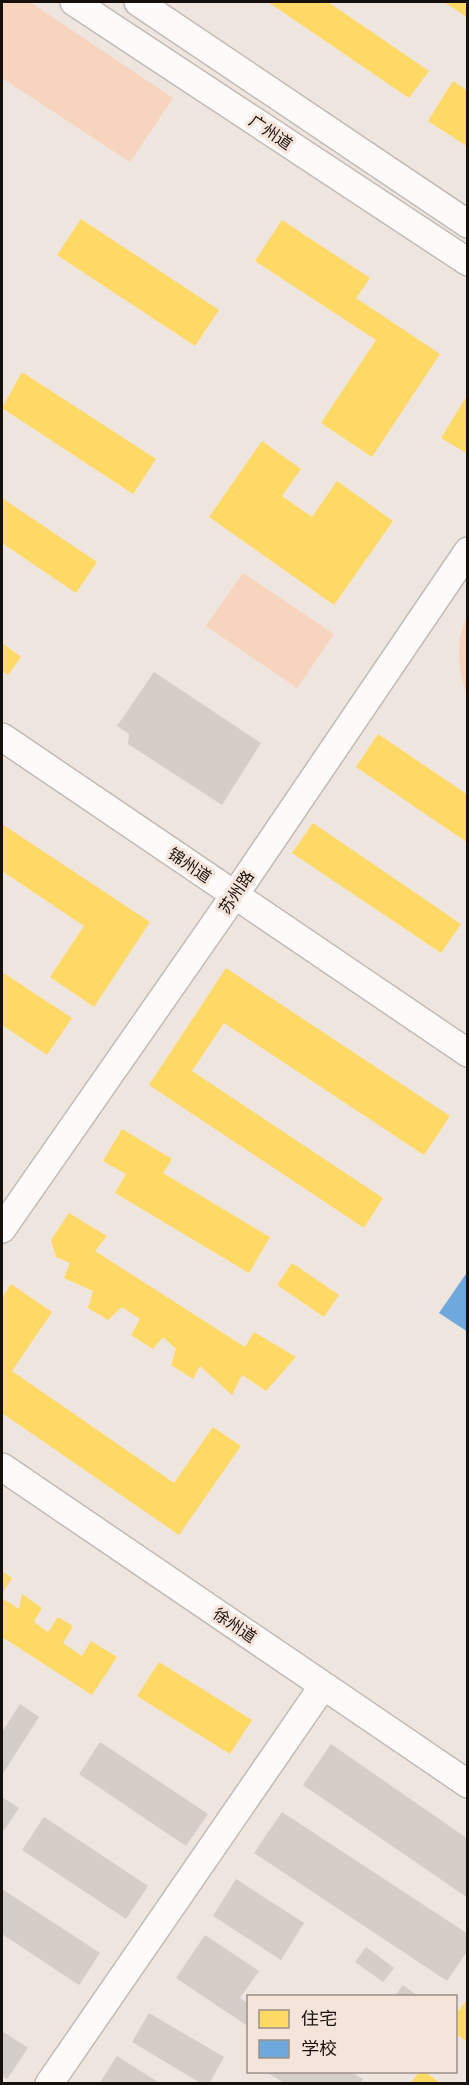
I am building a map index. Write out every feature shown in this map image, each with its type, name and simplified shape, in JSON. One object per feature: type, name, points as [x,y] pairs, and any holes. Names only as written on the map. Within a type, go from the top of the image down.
[{"type":"street","name":"广州道","points":[[74,2],[468,262]]},
{"type":"street","name":"广州道","points":[[138,2],[468,225]]},
{"type":"street","name":"苏州路","points":[[2,1229],[234,896],[468,551]]},
{"type":"street","name":"锦州道","points":[[2,737],[468,1053]]},
{"type":"street","name":"徐州道","points":[[2,1467],[468,1784]]},
{"type":"street","points":[[49,2084],[323,1686]]},
{"type":"shaded area","points":[[2,2],[30,2],[173,98],[130,162],[2,78]]},
{"type":"shaded area","points":[[243,573],[334,634],[297,688],[206,626]]},
{"type":"shaded area","points":[[467,617],[467,695],[462,676],[459,646]]},
{"type":"building: 住宅","points":[[268,2],[328,2],[429,71],[409,98]]},
{"type":"building: 住宅","points":[[444,2],[468,2],[468,18]]},
{"type":"building: 住宅","points":[[453,81],[468,91],[468,147],[428,121]]},
{"type":"building: 住宅","points":[[81,219],[219,310],[195,346],[57,255]]},
{"type":"building: 住宅","points":[[282,220],[370,278],[356,298],[440,354],[372,457],[321,423],[376,340],[255,261]]},
{"type":"building: 住宅","points":[[22,372],[156,459],[133,494],[2,408]]},
{"type":"building: 住宅","points":[[468,394],[468,454],[441,438]]},
{"type":"building: 住宅","points":[[262,441],[301,469],[282,496],[312,517],[337,481],[393,521],[334,605],[209,517]]},
{"type":"building: 住宅","points":[[2,498],[97,562],[76,593],[2,543]]},
{"type":"building: 住宅","points":[[2,643],[21,657],[8,675],[2,671]]},
{"type":"building: 住宅","points":[[378,734],[468,795],[468,843],[356,767]]},
{"type":"building: 住宅","points":[[313,823],[461,924],[441,953],[292,853]]},
{"type":"building: 住宅","points":[[2,824],[150,922],[94,1007],[50,977],[84,926],[2,871]]},
{"type":"building: 住宅","points":[[226,968],[450,1116],[424,1155],[224,1023],[192,1071],[383,1198],[364,1228],[149,1085]]},
{"type":"building: 住宅","points":[[2,972],[72,1018],[47,1055],[2,1025]]},
{"type":"building: 住宅","points":[[122,1129],[172,1159],[163,1173],[270,1237],[249,1273],[115,1193],[126,1174],[103,1161]]},
{"type":"building: 住宅","points":[[69,1213],[107,1236],[95,1251],[245,1347],[254,1332],[296,1357],[266,1391],[242,1375],[232,1395],[200,1366],[193,1379],[171,1365],[176,1349],[163,1337],[153,1349],[131,1335],[140,1319],[122,1307],[108,1320],[88,1308],[93,1291],[64,1278],[70,1263],[56,1257],[51,1240]]},
{"type":"building: 住宅","points":[[292,1263],[339,1295],[324,1317],[277,1285]]},
{"type":"building: 住宅","points":[[11,1284],[52,1312],[12,1371],[174,1483],[213,1427],[241,1446],[179,1535],[2,1413],[2,1298]]},
{"type":"building: 住宅","points":[[2,1571],[12,1578],[2,1594]]},
{"type":"building: 住宅","points":[[22,1594],[42,1608],[34,1622],[48,1632],[58,1617],[73,1626],[63,1643],[82,1656],[91,1641],[117,1657],[92,1695],[2,1637],[2,1598],[19,1609]]},
{"type":"building: 住宅","points":[[159,1662],[252,1720],[230,1754],[137,1696]]},
{"type":"building: 住宅","points":[[468,1998],[468,2042],[457,2035],[457,2013]]},
{"type":"building: 住宅","points":[[418,2073],[426,2073],[442,2084],[410,2084]]},
{"type":"building: 学校","points":[[468,1271],[468,1332],[439,1313]]},
{"type":"building: 其他","points":[[154,672],[261,743],[222,805],[128,744],[129,734],[117,726]]},
{"type":"building: 其他","points":[[20,1704],[39,1717],[2,1775],[2,1732]]},
{"type":"building: 其他","points":[[100,1742],[208,1814],[186,1846],[79,1774]]},
{"type":"building: 其他","points":[[331,1744],[468,1839],[468,1898],[303,1785]]},
{"type":"building: 其他","points":[[2,1797],[19,1808],[3,1832],[2,1831]]},
{"type":"building: 其他","points":[[282,1812],[468,1934],[468,1950],[447,1981],[254,1853]]},
{"type":"building: 其他","points":[[44,1817],[148,1886],[126,1919],[22,1850]]},
{"type":"building: 其他","points":[[236,1879],[304,1923],[281,1960],[213,1916]]},
{"type":"building: 其他","points":[[2,1889],[100,1953],[79,1985],[2,1934]]},
{"type":"building: 其他","points":[[205,1935],[259,1971],[240,1998],[247,2003],[247,2026],[176,1978]]},
{"type":"building: 其他","points":[[366,1947],[394,1968],[383,1982],[355,1962]]},
{"type":"building: 其他","points":[[403,1985],[417,1995],[396,1995]]},
{"type":"building: 其他","points":[[149,2013],[224,2057],[209,2084],[202,2084],[132,2042]]},
{"type":"building: 其他","points":[[2,2031],[28,2048],[7,2079],[2,2076]]},
{"type":"building: 其他","points":[[117,2056],[161,2084],[99,2084]]},
{"type":"building: 其他","points":[[268,2073],[353,2073],[363,2079],[360,2084],[286,2084]]}]
